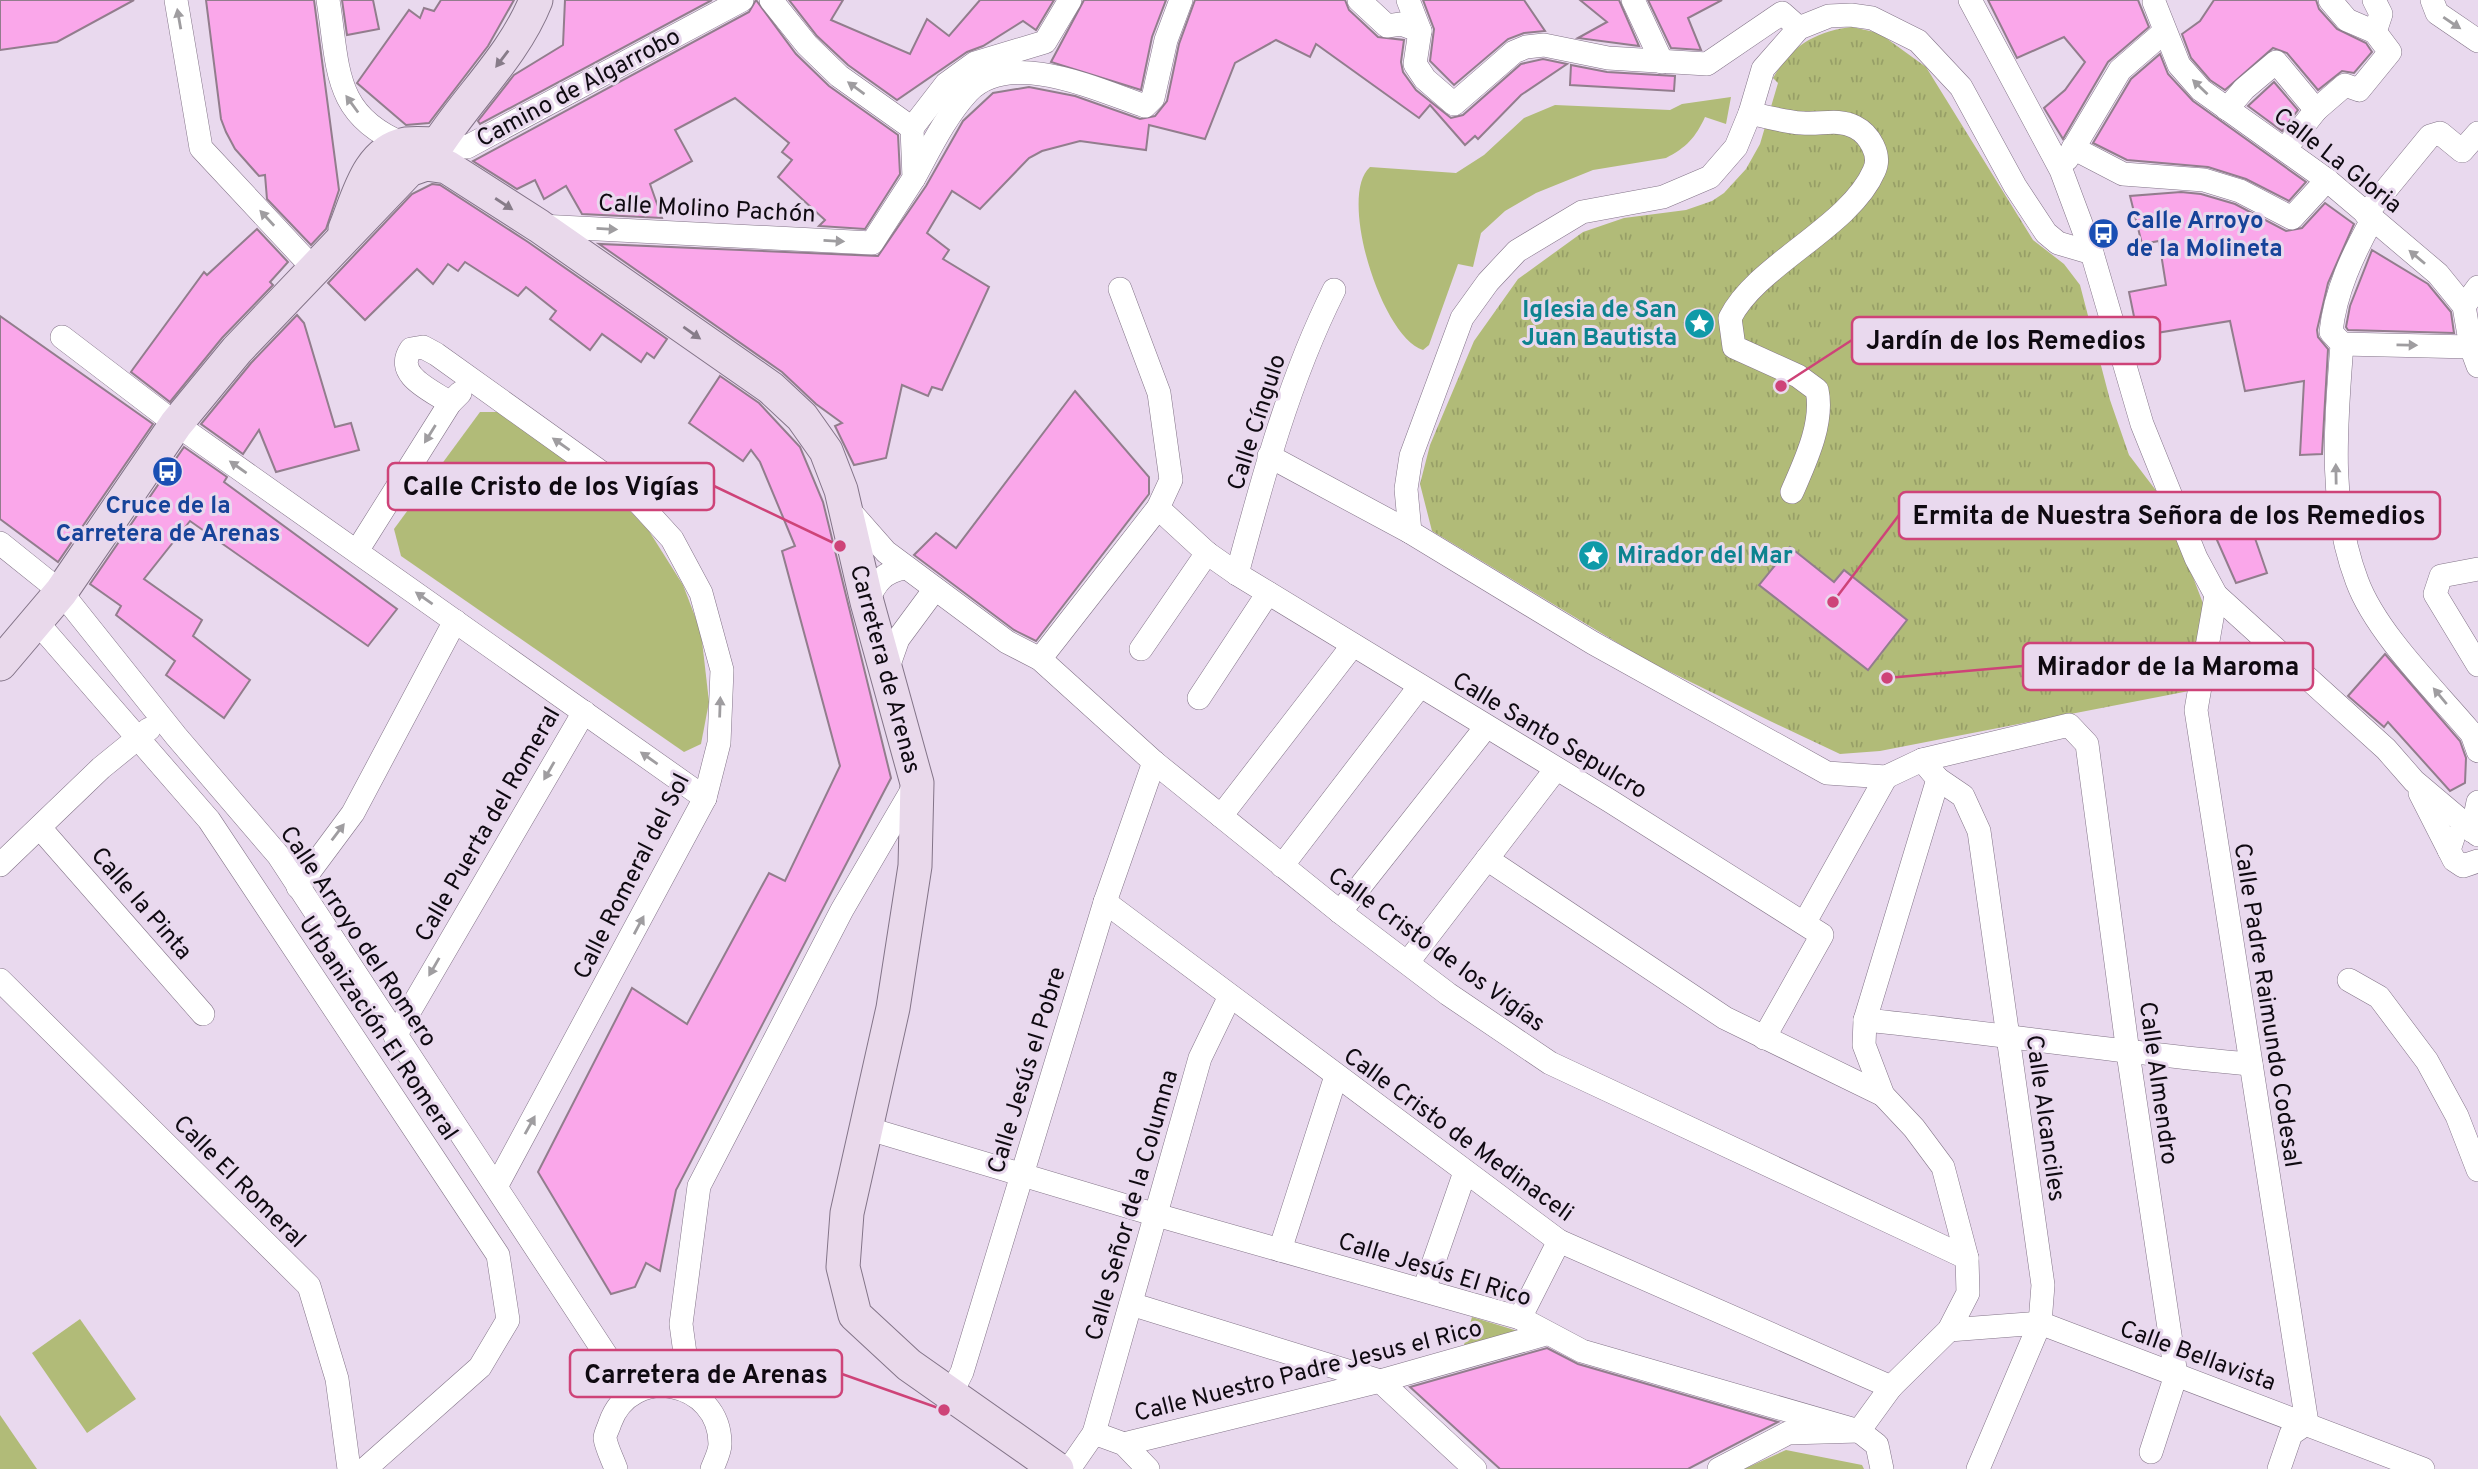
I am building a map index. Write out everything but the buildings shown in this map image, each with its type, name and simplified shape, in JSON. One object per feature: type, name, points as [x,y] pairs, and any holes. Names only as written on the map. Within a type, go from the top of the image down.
[{"type":"street","points":[[176,0],[201,148],[313,268]]},
{"type":"street","points":[[328,0],[343,93],[367,124],[390,144],[381,200]]},
{"type":"street","points":[[455,159],[460,110],[516,41],[536,0]]},
{"type":"street","name":"Camino de Algarrobo","points":[[0,664],[61,592],[176,424],[237,350],[409,170],[455,159],[742,0]]},
{"type":"street","points":[[771,0],[807,45],[839,76],[912,128]]},
{"type":"street","points":[[914,178],[912,128],[946,84],[975,63],[1045,42],[1070,0]]},
{"type":"street","points":[[914,178],[946,122],[970,91],[987,78],[1014,72],[1046,74],[1145,106],[1153,98],[1166,40],[1181,0]]},
{"type":"street","points":[[1359,0],[1387,26],[1401,24],[1420,31]]},
{"type":"street","points":[[1408,0],[1420,31],[1416,64],[1425,79],[1454,104],[1514,52],[1526,47],[1544,45],[1608,58],[1707,64],[1782,13],[1799,28]]},
{"type":"street","points":[[1633,0],[1662,62]]},
{"type":"street","points":[[1970,0],[2061,170],[2092,253],[2142,424],[2196,558],[2216,595],[2386,749],[2414,781],[2475,833]]},
{"type":"street","points":[[2285,149],[2316,110],[2345,85],[2359,90],[2390,52],[2375,32],[2347,20],[2330,0]]},
{"type":"street","points":[[2374,0],[2381,14],[2375,32]]},
{"type":"street","points":[[2432,0],[2437,13],[2478,41]]},
{"type":"street","name":"Calle La Gloria","points":[[2154,1],[2179,65],[2201,90],[2327,180],[2438,274],[2472,334]]},
{"type":"street","points":[[1410,531],[1406,489],[1411,456],[1462,318],[1488,282],[1517,251],[1581,212],[1663,197],[1710,177],[1736,147],[1750,113],[1763,69],[1799,28],[1829,16],[1851,15],[1872,18],[1918,41],[1961,87],[2015,186],[2046,233],[2058,243],[2092,253]]},
{"type":"street","points":[[2061,170],[2120,70],[2164,32]]},
{"type":"street","points":[[2227,110],[2244,89],[2276,62],[2316,110]]},
{"type":"street","points":[[1750,113],[1800,123],[1843,122],[1857,128],[1872,142],[1876,156],[1875,170],[1849,206],[1745,297],[1730,318],[1734,347],[1798,376],[1817,390],[1819,399],[1810,452],[1792,492]]},
{"type":"street","points":[[2478,133],[2462,151],[2440,133],[2430,136],[2369,217],[2333,308],[2331,332],[2342,344],[2336,421],[2337,506],[2357,583],[2387,634],[2472,734],[2478,751]]},
{"type":"street","name":"Camino de Algarrobo","points":[[340,242],[364,181],[390,144],[455,159]]},
{"type":"street","points":[[2073,148],[2123,174],[2204,180],[2239,191],[2292,218],[2327,180]]},
{"type":"street","name":"Carretera de Arenas","points":[[455,159],[539,226],[771,388],[802,417],[826,451],[845,505],[867,602],[917,783],[913,882],[893,1007],[847,1213],[843,1267],[855,1315],[909,1365],[1057,1469]]},
{"type":"street","name":"Calle Molino Pachón","points":[[539,226],[872,243],[914,178]]},
{"type":"street","points":[[2342,344],[2472,334],[2478,287]]},
{"type":"street","points":[[1040,659],[1158,508],[1171,480],[1159,393],[1120,289]]},
{"type":"street","name":"Calle Cíngulo","points":[[1237,574],[1269,456],[1316,326],[1334,290]]},
{"type":"street","points":[[62,337],[176,424],[705,798]]},
{"type":"street","name":"Calle Romeral del Sol","points":[[450,403],[409,374],[404,367],[405,357],[411,349],[423,347],[436,354],[630,493],[673,539],[701,593],[722,670],[719,743],[705,798],[497,1185]]},
{"type":"street","points":[[356,551],[450,403],[471,380]]},
{"type":"street","points":[[1269,456],[1410,531],[1593,643],[1827,773],[1886,777],[1922,760]]},
{"type":"street","name":"Calle Cristo de los Vigías","points":[[845,505],[866,533],[905,568],[1007,642],[1040,659],[1154,762],[1340,912],[1448,994],[1550,1063],[1967,1258]]},
{"type":"street","name":"Calle Santo Sepulcro","points":[[1158,508],[1207,553],[1237,574],[1805,922]]},
{"type":"street","name":"Calle Arroyo del Romero","points":[[0,543],[61,592],[161,717],[278,855],[631,1393]]},
{"type":"street","points":[[1141,649],[1207,553]]},
{"type":"street","points":[[867,602],[876,582],[890,570],[905,568]]},
{"type":"street","points":[[2478,569],[2441,576],[2435,594],[2478,665]]},
{"type":"street","points":[[886,673],[898,639],[935,589]]},
{"type":"street","points":[[1199,698],[1268,593]]},
{"type":"street","name":"Calle Padre Raimundo Codesal","points":[[2216,595],[2196,710],[2307,1423]]},
{"type":"street","name":"Urbanización El Romeral","points":[[36,621],[209,820],[498,1255],[508,1320],[480,1367],[365,1469]]},
{"type":"street","points":[[298,887],[353,813],[455,621]]},
{"type":"street","points":[[1221,816],[1353,645]]},
{"type":"street","points":[[1282,866],[1420,686]]},
{"type":"street","name":"Calle Puerta del Romeral","points":[[395,1036],[584,712]]},
{"type":"street","points":[[0,865],[101,768],[139,739],[161,717]]},
{"type":"street","name":"Calle Almendro","points":[[1922,760],[2069,725],[2087,744],[2128,1054],[2176,1375],[2151,1452]]},
{"type":"street","points":[[1340,912],[1486,727]]},
{"type":"street","name":"Calle Alcanciles","points":[[1922,760],[1937,779],[1963,796],[1979,831],[2043,1285],[2040,1323],[1978,1469]]},
{"type":"street","name":"Calle Jesús el Pobre","points":[[951,1394],[962,1373],[1105,902],[1154,762]]},
{"type":"street","points":[[1408,962],[1556,769]]},
{"type":"street","points":[[1764,1038],[1822,935],[1805,922],[1886,777]]},
{"type":"street","points":[[1883,1095],[1864,1045],[1865,1020],[1937,779]]},
{"type":"street","points":[[2414,781],[2467,864]]},
{"type":"street","points":[[690,1391],[681,1324],[699,1186],[842,910],[917,783]]},
{"type":"street","points":[[2475,833],[2478,802]]},
{"type":"street","name":"Calle la Pinta","points":[[40,828],[203,1014]]},
{"type":"street","points":[[2467,864],[2452,839],[2461,832],[2475,833]]},
{"type":"street","points":[[1487,859],[1725,1018],[1883,1095],[1914,1128],[1943,1167],[1967,1258],[1968,1293],[1949,1330],[1892,1387],[1859,1431]]},
{"type":"street","name":"Calle Cristo de Medinaceli","points":[[1105,902],[1559,1241],[1892,1387]]},
{"type":"street","name":"Calle El Romeral","points":[[0,980],[309,1286],[337,1379],[349,1469]]},
{"type":"street","points":[[2349,980],[2379,997],[2427,1061],[2457,1116],[2478,1170]]},
{"type":"street","name":"Calle Señor de la Columna","points":[[1069,1469],[1094,1433],[1153,1214],[1200,1058],[1230,996]]},
{"type":"street","points":[[1865,1020],[2008,1034],[2128,1054],[2251,1064]]},
{"type":"street","points":[[1280,1250],[1336,1076]]},
{"type":"street","name":"Calle Jesús El Rico","points":[[866,1128],[1153,1214],[1520,1318],[1546,1335],[1582,1352],[1859,1431]]},
{"type":"street","points":[[1424,1290],[1465,1172]]},
{"type":"street","points":[[1520,1318],[1559,1241]]},
{"type":"street","points":[[1130,1304],[1380,1381],[1475,1469]]},
{"type":"street","name":"Calle Bellavista","points":[[1949,1330],[2040,1323],[2423,1469]]},
{"type":"street","name":"Calle Nuestro Padre Jesus el Rico","points":[[1124,1444],[1380,1381],[1546,1335]]},
{"type":"street","points":[[616,1469],[605,1438],[615,1409],[631,1393],[667,1384],[690,1391],[706,1404],[717,1420],[721,1446],[712,1469]]},
{"type":"street","points":[[2278,1469],[2291,1434],[2307,1423]]},
{"type":"street","points":[[1719,1469],[1788,1433],[1859,1431],[1877,1445],[1882,1469]]},
{"type":"street","points":[[1094,1433],[1124,1444],[1149,1469]]},
{"type":"green space","points":[[1852,27],[1879,33],[1926,67],[2033,240],[2064,264],[2080,285],[2110,400],[2129,455],[2164,501],[2204,606],[2189,691],[1880,751],[1840,754],[1646,660],[1432,531],[1420,484],[1430,445],[1474,341],[1518,279],[1583,232],[1624,218],[1686,210],[1712,201],[1724,193],[1746,169],[1760,144],[1778,83],[1773,78],[1780,67],[1796,49],[1816,36]]},
{"type":"green space","points":[[1731,97],[1726,124],[1705,117],[1690,141],[1666,158],[1593,170],[1536,193],[1505,211],[1481,233],[1473,267],[1458,264],[1429,345],[1423,350],[1408,340],[1393,320],[1369,265],[1361,234],[1361,183],[1370,167],[1456,173],[1484,155],[1524,118],[1555,105],[1670,110],[1682,104]]},
{"type":"green space","points":[[480,412],[499,412],[613,493],[649,531],[683,585],[701,632],[709,702],[701,744],[684,752],[401,556],[394,529]]},
{"type":"green space","points":[[1472,1317],[1521,1332],[1462,1352]]},
{"type":"green space","points":[[80,1319],[136,1399],[87,1433],[32,1353]]},
{"type":"green space","points":[[0,1415],[37,1469],[0,1469]]},
{"type":"green space","points":[[1786,1450],[1862,1465],[1864,1469],[1744,1469]]},
{"type":"place","name":"Calle Arroyo de la Molineta","points":[[2103,234]]},
{"type":"place","name":"Iglesia de San Juan Bautista","points":[[1700,323]]},
{"type":"place","name":"Jardín de los Remedios","points":[[1781,386]]},
{"type":"place","name":"Cruce de la Carretera de Arenas","points":[[168,471]]},
{"type":"place","name":"Calle Cristo de los Vigías","points":[[840,546]]},
{"type":"place","name":"Mirador del Mar","points":[[1594,555]]},
{"type":"place","name":"Ermita de Nuestra Señora de los Remedios","points":[[1833,602]]},
{"type":"place","name":"Mirador de la Maroma","points":[[1887,678]]},
{"type":"place","name":"Carretera de Arenas","points":[[944,1410]]}]
